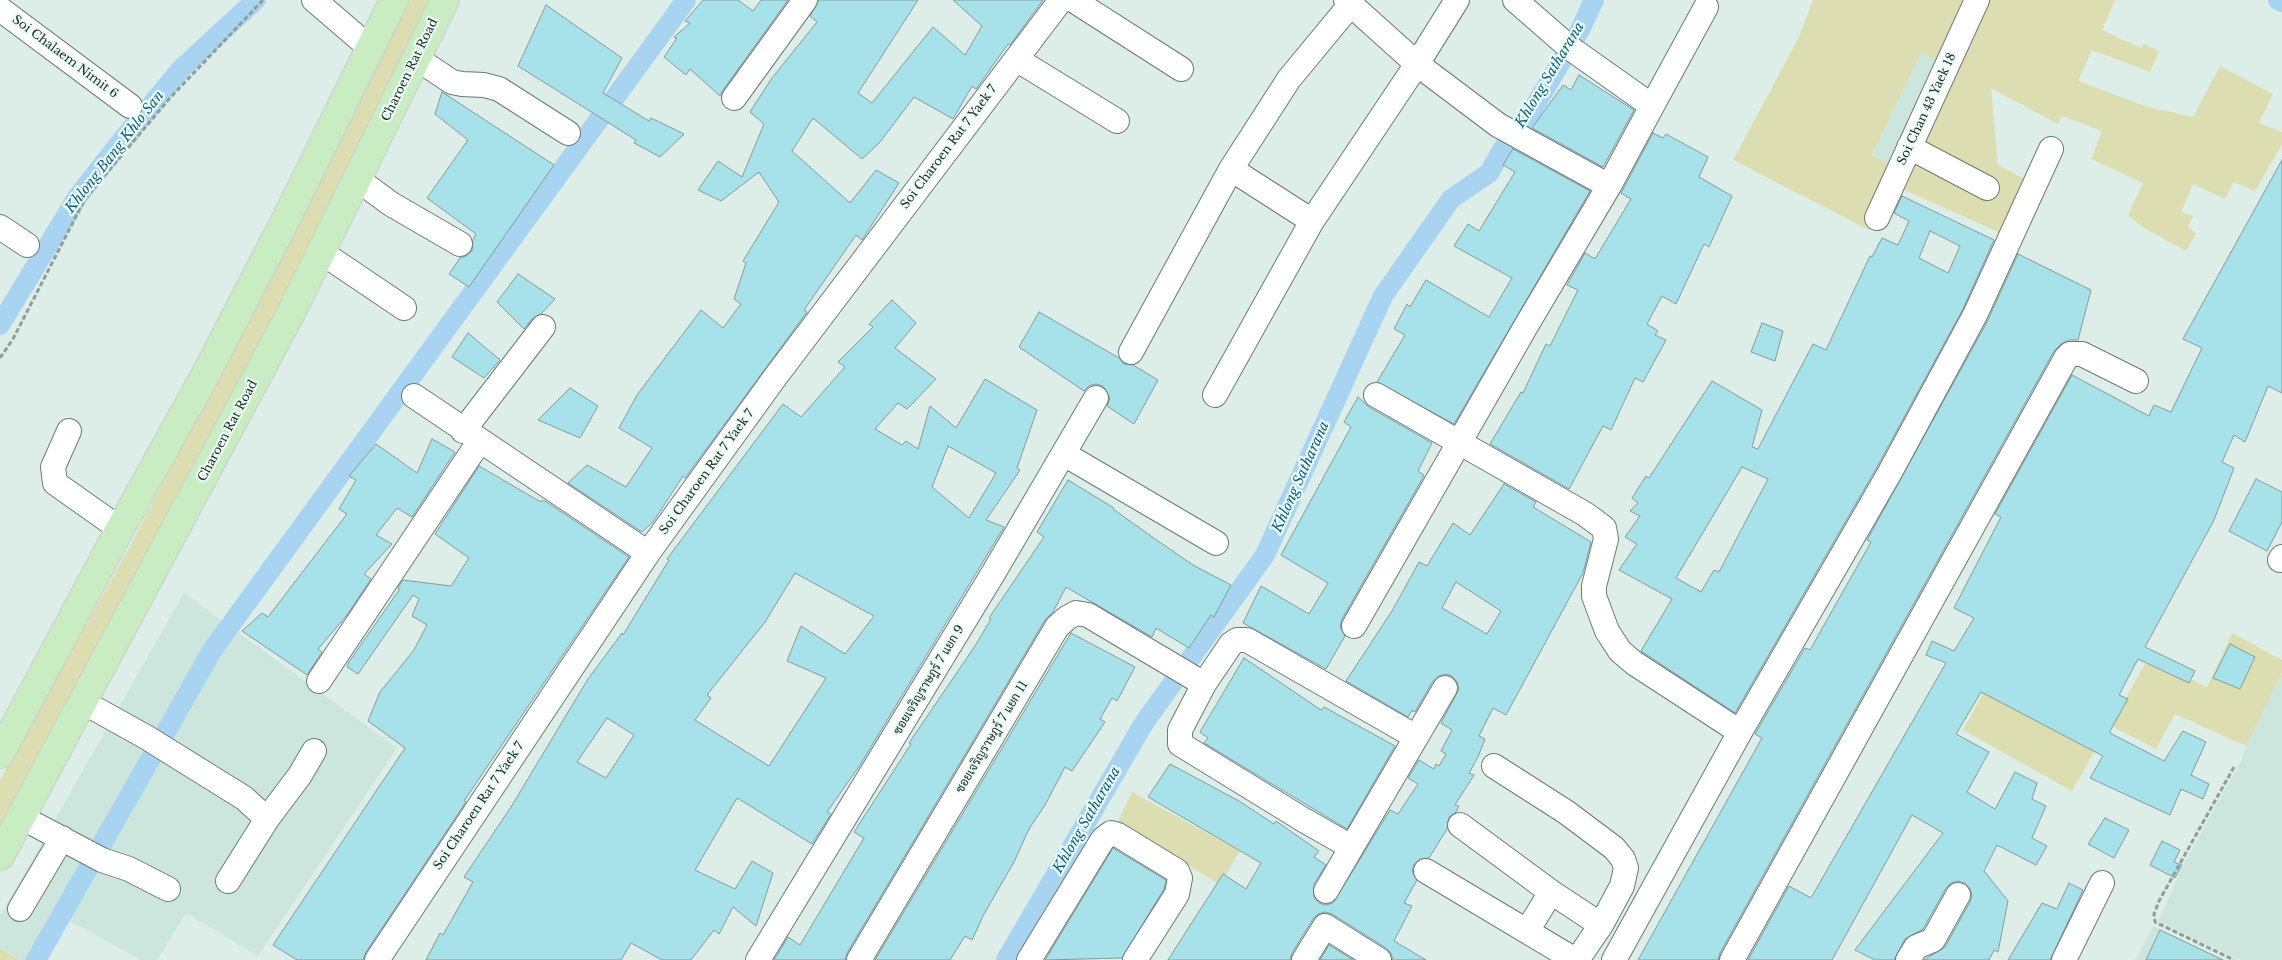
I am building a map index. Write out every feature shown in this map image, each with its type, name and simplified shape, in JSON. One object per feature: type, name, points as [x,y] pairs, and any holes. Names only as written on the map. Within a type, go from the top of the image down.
[{"type":"main road","points":[[2,746],[207,372],[287,217],[394,0]]},
{"type":"main road","name":"Charoen Rat Road","points":[[0,856],[286,322],[445,0]]},
{"type":"street","points":[[314,0],[370,48]]},
{"type":"street","points":[[734,98],[805,0]]},
{"type":"street","name":"Soi Charoen Rat 7 Yaek 7","points":[[377,960],[648,553],[776,376],[1060,0]]},
{"type":"street","points":[[1073,0],[1181,69]]},
{"type":"street","points":[[1215,395],[1312,221],[1417,64],[1457,0]]},
{"type":"street","points":[[1515,0],[1570,48],[1652,106]]},
{"type":"street","name":"Soi Chan 43 Yaek 18","points":[[1877,218],[1977,0]]},
{"type":"street","points":[[1131,352],[1232,169],[1289,79],[1349,2],[1417,64],[1498,125],[1609,186]]},
{"type":"street","points":[[1354,626],[1526,326],[1609,186],[1706,7]]},
{"type":"street","name":"Soi Chalaem Nimit 6","points":[[0,9],[130,106]]},
{"type":"street","points":[[416,58],[452,82],[484,85],[499,89],[568,133]]},
{"type":"street","points":[[1016,59],[1117,121]]},
{"type":"street","points":[[1909,147],[1987,188]]},
{"type":"street","points":[[1614,960],[1740,732],[1889,474],[1975,315],[2051,149]]},
{"type":"street","points":[[1232,169],[1312,221]]},
{"type":"street","points":[[357,179],[390,204],[460,244]]},
{"type":"street","points":[[0,227],[28,245]]},
{"type":"street","points":[[321,252],[404,308]]},
{"type":"street","points":[[319,681],[471,436],[543,327]]},
{"type":"street","points":[[1732,960],[2066,358],[2070,354],[2077,353],[2136,381]]},
{"type":"street","points":[[1376,395],[1585,514],[1604,528],[1606,539],[1594,586],[1594,596],[1607,631],[1620,652],[1634,664],[1740,732]]},
{"type":"street","points":[[414,396],[648,553]]},
{"type":"street","name":"ซอยเจริญราษฎร์ 7 แยก 9","points":[[758,960],[1096,398]]},
{"type":"street","points":[[69,432],[53,467],[55,483],[120,529]]},
{"type":"street","points":[[1064,454],[1216,544]]},
{"type":"street","name":"ซอยเจริญราษฎร์ 7 แยก 11","points":[[859,960],[1058,627],[1067,618],[1076,614],[1088,615],[1199,681]]},
{"type":"street","points":[[1351,847],[1180,744],[1180,730],[1199,681],[1231,644],[1237,640],[1247,640],[1416,737]]},
{"type":"street","points":[[1326,891],[1445,688]]},
{"type":"street","points":[[83,702],[146,737],[244,798],[267,819]]},
{"type":"street","points":[[228,881],[267,819],[300,775],[314,751]]},
{"type":"street","points":[[1426,871],[1576,960],[1601,925],[1622,886],[1626,868],[1623,859],[1614,848],[1566,812],[1494,766]]},
{"type":"street","points":[[21,817],[102,860],[129,869],[168,889]]},
{"type":"street","points":[[1460,826],[1551,892],[1601,925]]},
{"type":"street","points":[[1029,960],[1103,839],[1111,833],[1118,835],[1177,871],[1180,878],[1177,894],[1135,960]]},
{"type":"street","points":[[20,909],[70,843]]},
{"type":"street","points":[[2064,960],[2102,883]]},
{"type":"street","points":[[1527,931],[1551,892]]},
{"type":"street","points":[[1908,960],[1916,947],[1933,940],[1958,895]]},
{"type":"street","points":[[1304,960],[1325,926],[1379,960]]},
{"type":"path","points":[[0,358],[13,339],[85,199],[170,98],[263,0]]},
{"type":"path","points":[[2234,767],[2158,901],[2154,914],[2155,922],[2234,960]]},
{"type":"shaded area","points":[[1921,53],[1943,63],[1894,166],[1872,155]]},
{"type":"shaded area","points":[[184,593],[397,748],[258,956],[186,913],[157,960],[141,960],[53,912],[26,960],[20,960],[0,949],[0,916]]},
{"type":"shaded area","points":[[2282,673],[2282,960],[2240,960],[2158,921],[2186,860],[2241,761],[2246,746]]},
{"type":"shaded area","points":[[2153,926],[2225,960],[2135,960]]},
{"type":"green space","points":[[409,0],[437,0],[382,115],[0,831],[0,780],[130,546],[278,262]]},
{"type":"green space","points":[[1813,0],[1970,0],[1943,63],[1921,53],[1872,155],[1894,166],[1869,230],[1733,160],[1798,39]]},
{"type":"green space","points":[[1987,0],[2115,0],[2102,30],[2141,48],[2144,44],[2159,51],[2150,72],[2092,50],[2078,81],[2148,107],[2193,117],[2220,66],[2273,94],[2259,123],[2282,132],[2282,144],[2255,191],[2234,182],[2225,199],[2193,184],[2181,212],[2193,216],[2188,227],[2196,234],[2186,251],[2144,228],[2128,215],[2143,183],[2091,159],[2102,131],[2062,116],[2058,124],[1991,88],[1998,165],[2029,181],[2005,235],[1902,189]]},
{"type":"green space","points":[[2232,633],[2282,660],[2282,673],[2246,746],[2175,714],[2156,749],[2110,725],[2148,659],[2207,687]]},
{"type":"green space","points":[[1986,688],[2097,747],[2072,791],[1963,730]]},
{"type":"green space","points":[[1132,792],[1240,851],[1225,876],[1222,874],[1217,883],[1118,822]]},
{"type":"green space","points":[[0,949],[20,960],[0,960]]},
{"type":"building","points":[[703,0],[738,0],[753,11],[761,0],[788,0],[720,96],[690,69],[686,75],[664,57],[677,38],[674,37],[690,23],[685,21]]},
{"type":"building","points":[[819,0],[918,0],[858,93],[872,103],[933,27],[965,55],[982,26],[953,0],[1043,0],[976,89],[972,86],[953,119],[914,97],[880,142],[862,159],[813,118],[792,151],[850,203],[876,170],[899,183],[862,240],[856,235],[804,310],[807,312],[685,478],[683,476],[653,522],[642,532],[568,483],[587,465],[626,487],[652,448],[619,428],[637,395],[701,310],[723,328],[741,304],[734,299],[746,263],[743,261],[779,202],[759,172],[721,201],[698,190],[718,161],[742,177],[764,124],[750,112],[772,78],[817,22],[810,16]]},
{"type":"building","points":[[546,5],[622,58],[603,93],[649,121],[651,118],[684,134],[660,157],[634,143],[636,140],[518,66]]},
{"type":"building","points":[[1579,75],[1634,110],[1603,167],[1532,128],[1563,85],[1571,90]]},
{"type":"building","points":[[442,92],[554,165],[469,287],[449,274],[460,258],[472,251],[473,240],[476,234],[427,198],[468,140],[435,114]]},
{"type":"building","points":[[1653,133],[1663,138],[1666,134],[1708,157],[1699,177],[1732,196],[1709,247],[1704,244],[1676,304],[1662,296],[1647,324],[1658,331],[1655,335],[1666,340],[1643,382],[1635,378],[1611,430],[1603,426],[1569,489],[1490,444],[1521,392],[1523,393],[1546,344],[1550,346],[1578,290],[1567,285],[1585,253],[1595,259],[1631,199],[1621,193]]},
{"type":"building","points":[[1513,149],[1590,191],[1454,424],[1377,382],[1405,335],[1394,329],[1407,304],[1410,307],[1426,280],[1489,317],[1512,278],[1454,246],[1468,224],[1479,231],[1515,172],[1503,165]]},
{"type":"building","points":[[2282,160],[2282,393],[2268,386],[2245,442],[2234,435],[2222,462],[2234,468],[2214,520],[2145,647],[2195,671],[2189,683],[2138,659],[2119,695],[2128,699],[2110,731],[2110,733],[2164,761],[2183,731],[2206,742],[2191,775],[2209,784],[2203,799],[2181,789],[2170,815],[2090,778],[2103,756],[1981,692],[1956,734],[1989,752],[1967,792],[1995,809],[2015,772],[2037,783],[2032,799],[2046,806],[2032,838],[2047,846],[2036,865],[1997,845],[1984,871],[2008,901],[1998,952],[1994,950],[1989,960],[1924,960],[1945,947],[1970,902],[1972,895],[1970,888],[1965,883],[1958,881],[1951,883],[1946,888],[1923,929],[1905,939],[1894,960],[1875,960],[1855,950],[1943,833],[1912,815],[1832,960],[1748,960],[1789,886],[1811,898],[1946,663],[1926,655],[1932,641],[1954,651],[1974,618],[1954,608],[2001,517],[1995,514],[2072,375],[2149,416],[2154,405],[2171,412],[2202,348],[2183,339]]},
{"type":"building","points":[[1902,196],[1994,240],[1963,309],[1877,467],[1735,713],[1641,651],[1672,599],[1619,570],[1637,544],[1625,537],[1640,516],[1630,511],[1638,503],[1632,498],[1646,476],[1649,478],[1712,381],[1762,410],[1752,447],[1758,449],[1813,344],[1826,350],[1870,256],[1872,257],[1882,238],[1898,245],[1909,221],[1894,213]],"holes":[[[1930,231],[1960,246],[1948,273],[1919,258]],[[1742,467],[1768,479],[1719,572],[1714,570],[1701,592],[1676,578]]]},
{"type":"building","points":[[2018,254],[2091,290],[2078,340],[2069,340],[2061,344],[2054,351],[1720,953],[1718,960],[1638,960],[1762,738],[1755,734],[1805,648],[1810,650],[1871,542],[1867,540],[1987,322]]},
{"type":"building","points":[[518,274],[555,299],[541,314],[532,319],[524,329],[497,302]]},
{"type":"building","points":[[892,300],[916,323],[895,348],[936,379],[907,409],[898,403],[875,429],[902,445],[906,441],[918,449],[930,406],[956,428],[985,379],[1037,410],[1017,468],[1020,470],[986,520],[1004,527],[860,765],[827,812],[831,814],[812,844],[737,798],[695,870],[735,889],[752,861],[773,873],[756,926],[733,907],[719,934],[714,930],[691,960],[662,960],[631,943],[621,960],[426,960],[440,933],[443,935],[473,882],[464,877],[511,807],[588,679],[622,633],[623,635],[669,560],[667,559],[783,404],[801,417],[845,367],[838,362],[873,327],[869,324]],"holes":[[[948,446],[996,473],[969,518],[932,487]],[[795,573],[874,616],[845,654],[801,626],[787,661],[826,678],[769,766],[695,720],[711,698],[707,695],[765,622]],[[607,718],[634,735],[606,778],[577,762]]]},
{"type":"building","points":[[1039,312],[1119,358],[1124,364],[1133,365],[1158,380],[1134,424],[1107,406],[1110,398],[1103,386],[1096,384],[1089,386],[1084,391],[1019,347]]},
{"type":"building","points":[[1762,323],[1783,331],[1775,361],[1751,352]]},
{"type":"building","points":[[468,333],[500,360],[484,378],[452,357]]},
{"type":"building","points":[[570,388],[598,406],[580,438],[538,420]]},
{"type":"building","points":[[1358,397],[1369,407],[1432,443],[1418,471],[1424,475],[1421,481],[1342,619],[1340,627],[1345,636],[1326,669],[1243,623],[1261,586],[1309,614],[1328,583],[1281,555],[1351,427],[1344,422]]},
{"type":"building","points":[[432,439],[455,452],[412,517],[397,508],[376,535],[392,544],[364,574],[371,579],[347,615],[318,649],[322,652],[307,675],[242,631],[262,613],[268,617],[347,514],[339,509],[356,480],[349,476],[376,444],[417,473]]},
{"type":"building","points":[[479,466],[539,501],[545,501],[629,557],[464,801],[466,802],[366,952],[363,960],[297,960],[273,945],[405,748],[368,721],[380,692],[414,650],[427,625],[412,616],[419,599],[413,595],[358,674],[347,667],[399,590],[398,587],[403,580],[451,586],[469,558],[435,534]]},
{"type":"building","points":[[2256,479],[2282,492],[2282,522],[2267,551],[2229,531]]},
{"type":"building","points":[[1068,480],[1114,508],[1193,565],[1231,585],[1214,617],[1211,615],[1189,648],[1156,628],[1152,637],[1066,587],[1053,612],[1045,620],[847,953],[845,960],[774,960],[788,937],[800,945],[864,838],[854,832],[911,744],[909,743],[975,646],[991,619],[989,618],[1044,537],[1037,532]]},
{"type":"building","points":[[1504,484],[1536,502],[1533,507],[1591,542],[1583,573],[1506,715],[1493,708],[1479,736],[1485,739],[1469,773],[1474,775],[1455,805],[1459,806],[1456,812],[1449,817],[1447,829],[1429,858],[1420,859],[1414,864],[1412,871],[1417,880],[1404,903],[1412,906],[1394,941],[1426,960],[1393,960],[1391,953],[1386,948],[1332,914],[1325,912],[1318,914],[1313,919],[1292,953],[1290,960],[1168,960],[1223,874],[1246,889],[1261,863],[1148,797],[1170,764],[1239,801],[1274,824],[1276,821],[1319,851],[1314,857],[1326,865],[1314,884],[1314,897],[1319,903],[1325,905],[1333,903],[1390,810],[1398,814],[1418,784],[1408,778],[1419,760],[1434,769],[1436,764],[1439,766],[1446,754],[1441,751],[1452,730],[1441,723],[1459,689],[1457,682],[1452,676],[1446,674],[1439,676],[1433,681],[1415,712],[1412,710],[1408,717],[1346,681],[1392,611],[1419,562],[1427,566],[1453,523],[1470,535]],"holes":[[[1456,582],[1501,611],[1487,634],[1442,608]]]},
{"type":"building","points":[[1071,633],[1135,667],[1117,701],[1112,698],[1100,719],[1105,722],[1072,771],[1065,767],[1045,805],[1029,829],[1014,862],[984,914],[972,940],[965,936],[950,960],[875,960]]},
{"type":"building","points":[[2230,644],[2255,657],[2240,689],[2213,678]]},
{"type":"building","points":[[1244,658],[1321,710],[1324,707],[1395,746],[1347,829],[1204,743],[1208,738],[1200,732]]},
{"type":"building","points":[[2105,818],[2129,830],[2114,858],[2088,844]]},
{"type":"building","points":[[2162,841],[2180,850],[2174,862],[2182,865],[2175,878],[2150,865]]},
{"type":"building","points":[[1113,848],[1166,880],[1164,889],[1122,958],[1045,960]]},
{"type":"building","points":[[2069,883],[2083,890],[2050,960],[2008,960],[2042,903],[2057,909]]},
{"type":"building","points":[[2160,930],[2223,960],[2146,960]]},
{"type":"building","points":[[1329,945],[1353,960],[1320,960]]},
{"type":"waterway","name":"Khlong Bang Khlo San","points":[[0,325],[78,196],[182,68],[256,0]]},
{"type":"waterway","points":[[36,960],[213,649],[686,0]]},
{"type":"waterway","name":"Khlong Satharana","points":[[1006,960],[1144,723],[1265,555],[1383,296],[1451,199],[1489,173],[1504,147],[1530,114],[1580,30],[1594,0]]},
{"type":"waterway","points":[[2278,0],[2282,2]]}]
